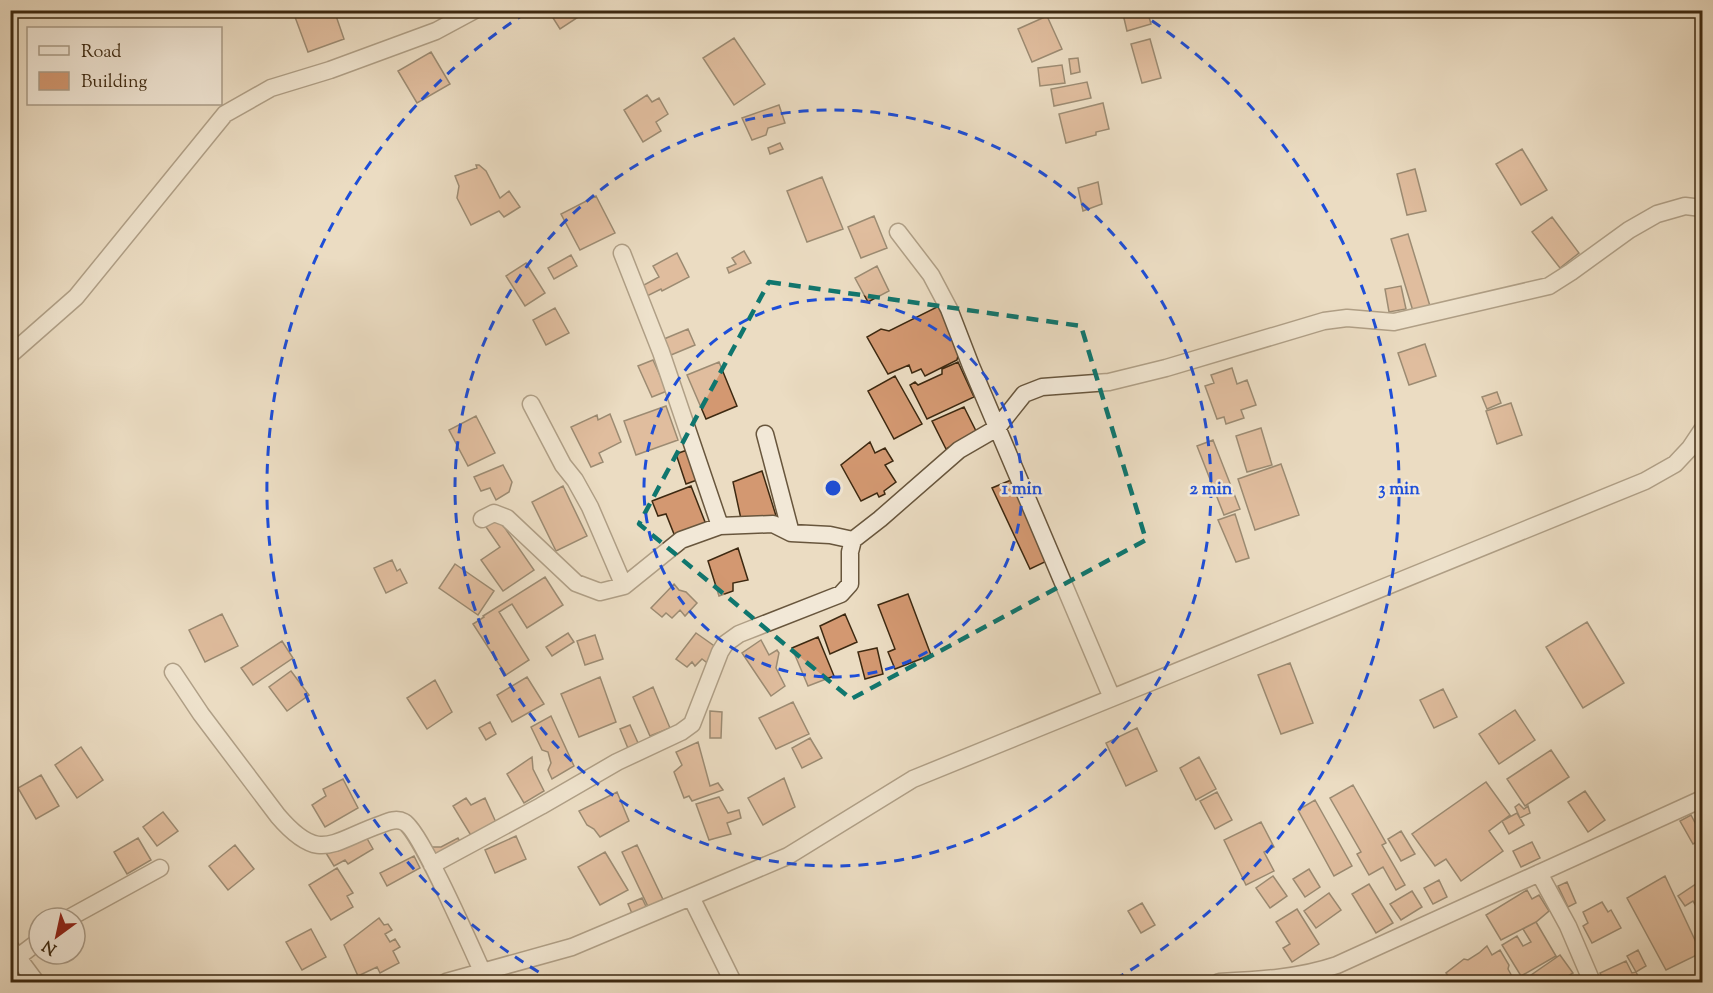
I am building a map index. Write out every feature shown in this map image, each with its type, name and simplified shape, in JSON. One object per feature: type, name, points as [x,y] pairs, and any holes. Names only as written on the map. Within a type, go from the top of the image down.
[{"type":"street","points":[[10,355],[76,297],[225,114],[271,88],[330,70],[436,31],[475,10]]},
{"type":"street","points":[[432,865],[617,762],[681,732],[692,724],[725,644],[739,634],[841,594],[850,584],[850,552],[853,540],[959,450],[997,428],[1024,394],[1042,387],[1109,382],[1166,368],[1323,321],[1347,318],[1394,322],[1548,286],[1629,230],[1657,214],[1685,206],[1702,208]]},
{"type":"street","points":[[898,232],[931,275],[949,309],[1112,698]]},
{"type":"street","points":[[622,254],[661,352],[720,526]]},
{"type":"street","points":[[531,404],[552,446],[590,507],[624,586]]},
{"type":"street","points":[[449,982],[572,947],[788,856],[913,779],[1645,480],[1675,464],[1702,430]]},
{"type":"street","points":[[765,434],[791,533]]},
{"type":"street","points":[[482,519],[494,513],[507,518],[516,524],[576,583],[600,592],[624,586],[681,540],[720,526],[773,524],[791,533],[830,535],[853,540]]},
{"type":"street","points":[[173,672],[229,752],[291,832],[319,847],[392,820],[404,822],[412,828],[482,971]]},
{"type":"street","points":[[1219,982],[1296,976],[1337,965],[1636,831],[1702,799]]},
{"type":"street","points":[[87,908],[160,868]]},
{"type":"street","points":[[1539,873],[1568,926],[1592,982]]},
{"type":"street","points":[[690,897],[733,982]]},
{"type":"street","points":[[14,952],[36,982]]},
{"type":"highlighted area","points":[[769,282],[1081,326],[1146,540],[851,699],[639,524]]},
{"type":"building","points":[[313,10],[334,10],[344,39],[308,52],[295,17]]},
{"type":"building","points":[[548,10],[589,10],[560,29]]},
{"type":"building","points":[[1122,10],[1147,10],[1151,24],[1127,31]]},
{"type":"building","points":[[1047,16],[1062,49],[1032,62],[1018,29]]},
{"type":"building","points":[[734,38],[765,84],[734,105],[703,58]]},
{"type":"building","points":[[1150,39],[1161,78],[1142,83],[1131,44]]},
{"type":"building","points":[[431,52],[450,84],[417,103],[398,71]]},
{"type":"building","points":[[1078,58],[1080,72],[1071,74],[1069,59]]},
{"type":"building","points":[[1062,65],[1065,83],[1040,86],[1038,68]]},
{"type":"building","points":[[1087,82],[1091,98],[1054,106],[1051,89]]},
{"type":"building","points":[[647,95],[652,102],[659,98],[668,114],[656,122],[661,131],[643,142],[624,110]]},
{"type":"building","points":[[1103,103],[1109,129],[1066,143],[1059,114]]},
{"type":"building","points":[[779,105],[785,123],[768,128],[766,135],[752,140],[742,118]]},
{"type":"building","points":[[780,143],[783,149],[770,154],[768,148]]},
{"type":"building","points":[[1522,149],[1547,190],[1521,205],[1496,164]]},
{"type":"building","points":[[476,165],[486,171],[500,198],[509,191],[520,207],[504,217],[499,211],[471,225],[457,198],[459,186],[455,176],[477,168]]},
{"type":"building","points":[[1415,169],[1426,211],[1407,215],[1397,174]]},
{"type":"building","points":[[822,177],[843,229],[807,242],[787,191]]},
{"type":"building","points":[[1098,182],[1102,204],[1083,211],[1078,188]]},
{"type":"building","points":[[596,196],[615,233],[580,250],[561,214]]},
{"type":"building","points":[[874,216],[887,248],[861,258],[848,227]]},
{"type":"building","points":[[1552,217],[1579,253],[1560,268],[1532,232]]},
{"type":"building","points":[[1408,234],[1430,306],[1413,311],[1391,239]]},
{"type":"building","points":[[744,251],[751,263],[729,273],[727,268],[736,264],[732,258]]},
{"type":"building","points":[[677,253],[689,277],[647,296],[642,286],[659,277],[653,266]]},
{"type":"building","points":[[571,255],[577,266],[554,279],[548,268]]},
{"type":"building","points":[[526,263],[545,293],[525,306],[506,276]]},
{"type":"building","points":[[877,266],[889,291],[868,302],[855,278]]},
{"type":"building","points":[[1401,286],[1406,309],[1389,312],[1385,289]]},
{"type":"building","points":[[945,303],[961,343],[957,360],[925,376],[921,369],[912,373],[909,365],[888,374],[867,337],[881,329],[889,331]]},
{"type":"building","points":[[555,308],[569,333],[546,345],[533,320]]},
{"type":"building","points":[[688,329],[695,345],[671,355],[664,339]]},
{"type":"building","points":[[1425,344],[1436,376],[1409,385],[1398,353]]},
{"type":"building","points":[[653,360],[667,391],[652,397],[638,366]]},
{"type":"building","points":[[719,362],[737,406],[706,419],[687,375]]},
{"type":"building","points":[[958,362],[974,397],[927,419],[910,385],[915,382],[918,385],[942,374],[942,369]]},
{"type":"building","points":[[1232,368],[1237,384],[1247,380],[1256,405],[1241,410],[1244,418],[1226,424],[1224,417],[1217,419],[1205,386],[1214,383],[1211,375]]},
{"type":"building","points":[[895,376],[922,424],[894,439],[868,391]]},
{"type":"building","points":[[1497,392],[1501,403],[1487,409],[1482,397]]},
{"type":"building","points":[[1511,403],[1522,435],[1497,444],[1486,411]]},
{"type":"building","points":[[666,406],[678,440],[636,455],[624,421]]},
{"type":"building","points":[[964,407],[977,433],[946,449],[932,421]]},
{"type":"building","points":[[610,414],[621,442],[599,453],[603,462],[591,467],[571,427],[597,415],[598,420]]},
{"type":"building","points":[[476,416],[495,453],[468,466],[449,430]]},
{"type":"building","points":[[1261,428],[1272,465],[1247,472],[1236,436]]},
{"type":"building","points":[[1213,440],[1240,509],[1224,515],[1197,446]]},
{"type":"building","points":[[870,442],[875,453],[885,448],[893,461],[885,465],[896,482],[884,491],[885,494],[879,497],[877,493],[861,501],[841,465]]},
{"type":"building","points":[[687,450],[697,480],[686,484],[676,454]]},
{"type":"building","points":[[1281,464],[1299,515],[1255,530],[1238,479]]},
{"type":"building","points":[[503,465],[512,482],[509,492],[496,500],[490,488],[481,491],[474,477]]},
{"type":"building","points":[[762,471],[777,519],[741,519],[733,482]]},
{"type":"building","points":[[1011,480],[1049,560],[1030,569],[992,488]]},
{"type":"building","points":[[563,486],[587,536],[556,551],[532,502]]},
{"type":"building","points":[[691,486],[707,527],[676,539],[666,514],[658,516],[652,501]]},
{"type":"building","points":[[1235,514],[1249,558],[1236,562],[1218,520]]},
{"type":"building","points":[[498,518],[534,570],[503,591],[481,560],[500,547],[486,527]]},
{"type":"building","points":[[738,548],[748,580],[733,583],[733,591],[719,596],[708,561]]},
{"type":"building","points":[[392,560],[397,571],[400,569],[407,583],[386,593],[374,568]]},
{"type":"building","points":[[455,564],[494,591],[478,615],[439,588]]},
{"type":"building","points":[[545,577],[563,605],[527,628],[512,604],[499,612],[529,660],[506,675],[473,624]]},
{"type":"building","points":[[674,584],[697,603],[685,616],[680,610],[672,618],[666,613],[662,617],[651,608]]},
{"type":"building","points":[[908,594],[931,655],[895,669],[888,652],[895,649],[878,605]]},
{"type":"building","points":[[222,614],[238,646],[205,662],[189,630]]},
{"type":"building","points":[[845,614],[857,642],[830,654],[820,626]]},
{"type":"building","points":[[1587,622],[1624,683],[1583,708],[1546,647]]},
{"type":"building","points":[[568,633],[574,642],[552,656],[546,647]]},
{"type":"building","points":[[696,633],[720,650],[710,665],[702,659],[695,666],[692,662],[687,667],[676,659]]},
{"type":"building","points":[[595,635],[603,659],[585,665],[577,641]]},
{"type":"building","points":[[818,637],[834,676],[808,686],[792,648]]},
{"type":"building","points":[[761,640],[769,655],[777,650],[779,653],[776,668],[785,686],[771,696],[742,653]]},
{"type":"building","points":[[282,641],[293,658],[253,685],[241,668]]},
{"type":"building","points":[[877,648],[883,674],[865,679],[858,652]]},
{"type":"building","points":[[1290,663],[1313,723],[1281,734],[1258,675]]},
{"type":"building","points":[[291,671],[309,695],[287,711],[269,687]]},
{"type":"building","points":[[527,677],[544,704],[512,722],[497,695]]},
{"type":"building","points":[[600,677],[616,722],[579,737],[561,694]]},
{"type":"building","points":[[435,680],[452,712],[427,729],[407,698]]},
{"type":"building","points":[[653,687],[670,728],[650,736],[633,697]]},
{"type":"building","points":[[1443,689],[1457,717],[1434,728],[1420,700]]},
{"type":"building","points":[[793,702],[809,734],[776,749],[759,718]]},
{"type":"building","points":[[1515,710],[1535,740],[1499,764],[1479,734]]},
{"type":"building","points":[[710,711],[722,712],[721,738],[710,738]]},
{"type":"building","points":[[551,716],[574,766],[552,779],[548,770],[551,763],[548,752],[542,750],[531,727]]},
{"type":"building","points":[[490,722],[496,734],[486,740],[479,728]]},
{"type":"building","points":[[630,725],[643,754],[632,758],[620,729]]},
{"type":"building","points":[[1137,728],[1157,771],[1126,786],[1106,743]]},
{"type":"building","points":[[810,738],[822,758],[802,768],[792,748]]},
{"type":"building","points":[[698,742],[710,786],[718,783],[723,790],[692,801],[689,796],[684,798],[674,772],[682,765],[676,752]]},
{"type":"building","points":[[81,747],[103,780],[77,798],[55,765]]},
{"type":"building","points":[[1551,750],[1569,777],[1525,806],[1507,779]]},
{"type":"building","points":[[532,757],[533,769],[544,791],[524,803],[507,774]]},
{"type":"building","points":[[1199,757],[1216,789],[1196,800],[1180,768]]},
{"type":"building","points":[[41,775],[59,806],[36,819],[18,788]]},
{"type":"building","points":[[784,778],[795,807],[763,825],[748,798]]},
{"type":"building","points":[[343,779],[358,808],[325,827],[312,805],[326,796],[323,789]]},
{"type":"building","points":[[1486,782],[1510,815],[1489,831],[1503,851],[1461,881],[1446,859],[1435,866],[1412,834]]},
{"type":"building","points":[[1353,785],[1386,843],[1382,845],[1405,885],[1396,890],[1383,867],[1369,875],[1357,854],[1361,852],[1330,798]]},
{"type":"building","points":[[1585,791],[1605,820],[1588,832],[1568,802]]},
{"type":"building","points":[[617,792],[629,821],[600,837],[594,829],[587,825],[579,811]]},
{"type":"building","points":[[1217,792],[1232,820],[1215,829],[1200,801]]},
{"type":"building","points":[[719,797],[728,813],[739,810],[741,818],[727,823],[731,834],[709,840],[696,804]]},
{"type":"building","points":[[466,798],[471,805],[485,798],[498,827],[475,842],[453,806]]},
{"type":"building","points":[[1315,800],[1352,866],[1334,876],[1298,810]]},
{"type":"building","points":[[1519,804],[1524,809],[1528,806],[1530,813],[1520,818],[1515,807]]},
{"type":"building","points":[[163,812],[178,831],[157,846],[143,827]]},
{"type":"building","points":[[1517,813],[1524,825],[1509,834],[1502,821]]},
{"type":"building","points":[[1691,815],[1702,836],[1702,839],[1693,844],[1680,821]]},
{"type":"building","points":[[1261,822],[1274,847],[1264,852],[1274,871],[1246,885],[1224,840]]},
{"type":"building","points":[[1401,831],[1415,854],[1401,861],[1388,839]]},
{"type":"building","points":[[365,835],[373,849],[348,864],[345,860],[334,866],[326,853],[336,847],[338,851]]},
{"type":"building","points":[[516,836],[526,859],[495,873],[485,850]]},
{"type":"building","points":[[138,838],[151,860],[127,874],[114,852]]},
{"type":"building","points":[[458,838],[463,847],[438,860],[431,847],[441,847]]},
{"type":"building","points":[[1532,842],[1540,858],[1521,867],[1513,851]]},
{"type":"building","points":[[235,845],[254,869],[228,890],[209,866]]},
{"type":"building","points":[[637,845],[668,910],[653,917],[622,852]]},
{"type":"building","points":[[605,852],[628,890],[600,905],[578,867]]},
{"type":"building","points":[[414,856],[420,868],[387,886],[380,873]]},
{"type":"building","points":[[337,868],[353,893],[347,896],[353,907],[331,920],[309,885]]},
{"type":"building","points":[[1309,869],[1320,887],[1305,897],[1293,879]]},
{"type":"building","points":[[1273,876],[1287,896],[1270,908],[1256,888]]},
{"type":"building","points":[[1665,876],[1701,953],[1666,970],[1627,898]]},
{"type":"building","points":[[1439,880],[1447,897],[1433,904],[1424,888]]},
{"type":"building","points":[[1702,880],[1702,916],[1693,901],[1685,906],[1678,896]]},
{"type":"building","points":[[1567,882],[1576,903],[1568,907],[1558,886]]},
{"type":"building","points":[[1369,884],[1393,923],[1376,933],[1352,894]]},
{"type":"building","points":[[1527,890],[1532,899],[1539,895],[1549,911],[1536,922],[1501,940],[1486,915]]},
{"type":"building","points":[[1412,891],[1422,907],[1401,920],[1390,904]]},
{"type":"building","points":[[1329,893],[1341,910],[1316,928],[1304,911]]},
{"type":"building","points":[[642,898],[651,917],[636,923],[628,904]]},
{"type":"building","points":[[1602,902],[1608,912],[1611,910],[1621,928],[1592,943],[1583,926],[1588,923],[1583,912]]},
{"type":"building","points":[[1142,903],[1155,925],[1141,933],[1128,911]]},
{"type":"building","points":[[1297,909],[1319,944],[1292,962],[1283,948],[1290,944],[1276,922]]},
{"type":"building","points":[[379,918],[392,930],[385,934],[390,942],[395,939],[400,947],[393,951],[399,963],[380,973],[377,967],[358,976],[344,945]]},
{"type":"building","points":[[1536,922],[1556,956],[1521,976],[1502,945],[1517,936],[1523,946],[1531,942],[1523,929]]},
{"type":"building","points":[[311,929],[326,957],[302,970],[286,942]]},
{"type":"building","points":[[1487,946],[1492,955],[1500,950],[1515,982],[1453,982],[1446,973]]},
{"type":"building","points":[[1638,950],[1646,966],[1636,972],[1627,956]]},
{"type":"building","points":[[1560,955],[1573,973],[1559,982],[1521,982]]},
{"type":"building","points":[[1626,961],[1632,973],[1636,972],[1641,982],[1605,982],[1600,973]]}]
